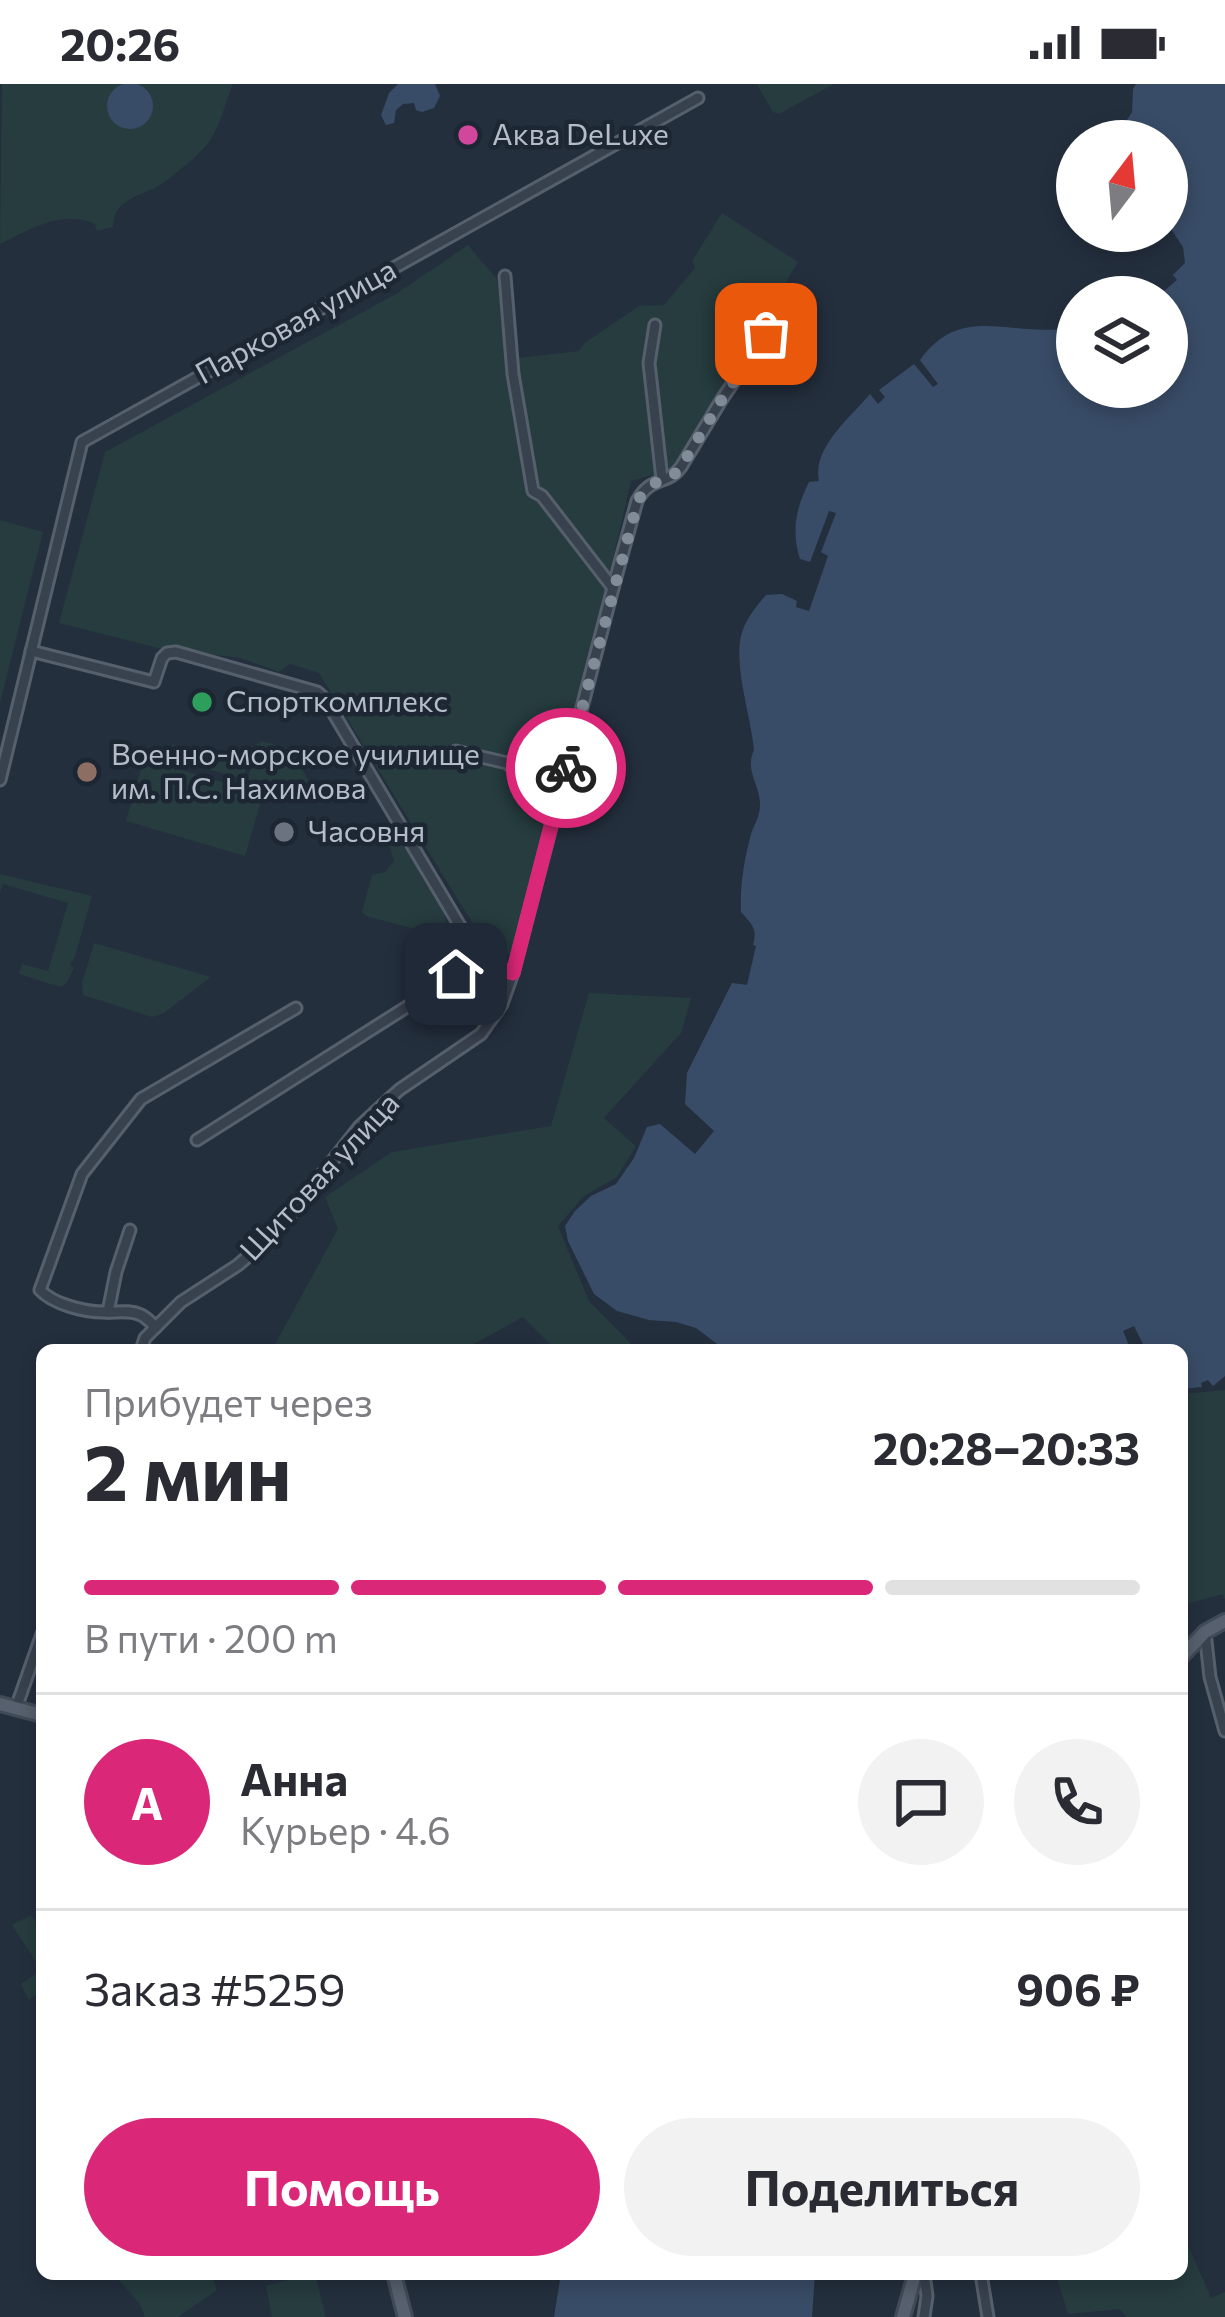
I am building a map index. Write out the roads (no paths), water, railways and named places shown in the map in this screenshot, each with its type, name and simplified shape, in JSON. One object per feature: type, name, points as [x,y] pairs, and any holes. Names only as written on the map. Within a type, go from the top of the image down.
[{"type":"main road","points":[[1188,1651],[1215,1626]]},
{"type":"main road","points":[[0,1704],[36,1713]]},
{"type":"main road","points":[[396,2280],[405,2317]]},
{"type":"main road","points":[[903,2317],[917,2280]]},
{"type":"street","name":"Парковая улица","points":[[0,780],[82,442],[698,98]]},
{"type":"street","points":[[505,276],[514,374],[533,491],[542,496],[614,589]]},
{"type":"street","name":"Щитовая улица","points":[[143,1344],[181,1302],[238,1265],[277,1232],[360,1126],[399,1090],[482,1034],[502,1004],[638,501],[644,489],[675,475],[789,301]]},
{"type":"street","points":[[655,325],[649,363],[662,479]]},
{"type":"street","points":[[31,651],[154,682],[162,658],[176,652],[317,692],[359,753],[475,951],[492,967],[513,973]]},
{"type":"street","points":[[456,751],[507,763],[556,806]]},
{"type":"street","points":[[197,1140],[436,989],[475,951]]},
{"type":"street","points":[[155,1327],[143,1316],[86,1310],[47,1297],[40,1290],[82,1174],[141,1099],[296,1008]]},
{"type":"street","points":[[108,1312],[130,1230]]},
{"type":"street","points":[[1215,1626],[1210,1677],[1225,1731]]},
{"type":"street","points":[[16,1708],[36,1651]]},
{"type":"street","points":[[921,2280],[927,2296],[924,2317]]},
{"type":"street","points":[[982,2280],[988,2317]]},
{"type":"water","points":[[130,83],[146,90],[153,106],[146,122],[130,129],[114,122],[107,106],[114,90]]},
{"type":"water","points":[[398,84],[435,84],[440,96],[434,108],[422,112],[414,103],[403,104],[396,110],[394,123],[386,125],[381,115]]},
{"type":"water","points":[[1136,84],[1225,84],[1225,1376],[1213,1386],[1208,1380],[1202,1387],[1188,1388],[1188,1344],[1143,1344],[1134,1326],[1123,1331],[1128,1344],[717,1344],[696,1328],[617,1311],[594,1294],[565,1226],[591,1196],[616,1184],[647,1127],[660,1124],[695,1154],[714,1131],[685,1104],[687,1073],[732,983],[747,985],[756,946],[753,927],[741,912],[744,863],[760,806],[752,772],[754,750],[740,663],[741,636],[766,595],[782,594],[809,611],[828,556],[821,552],[836,513],[829,511],[810,562],[800,559],[796,520],[809,482],[819,481],[827,445],[870,394],[878,404],[885,397],[879,390],[914,364],[933,387],[938,384],[920,360],[937,342],[973,327],[1056,330],[1056,408],[1188,408],[1188,276],[1173,275],[1185,263],[1184,252],[1188,252],[1188,120],[1127,120]]},
{"type":"water","points":[[560,2280],[815,2280],[812,2317],[554,2317]]},
{"type":"place","name":"Аква DeLuxe","points":[[468,135]]},
{"type":"place","name":"Спорткомплекс","points":[[202,702]]},
{"type":"place","name":"Военно-морское училище им. П.С. Нахимова","points":[[87,772]]},
{"type":"place","name":"Часовня","points":[[284,832]]}]
